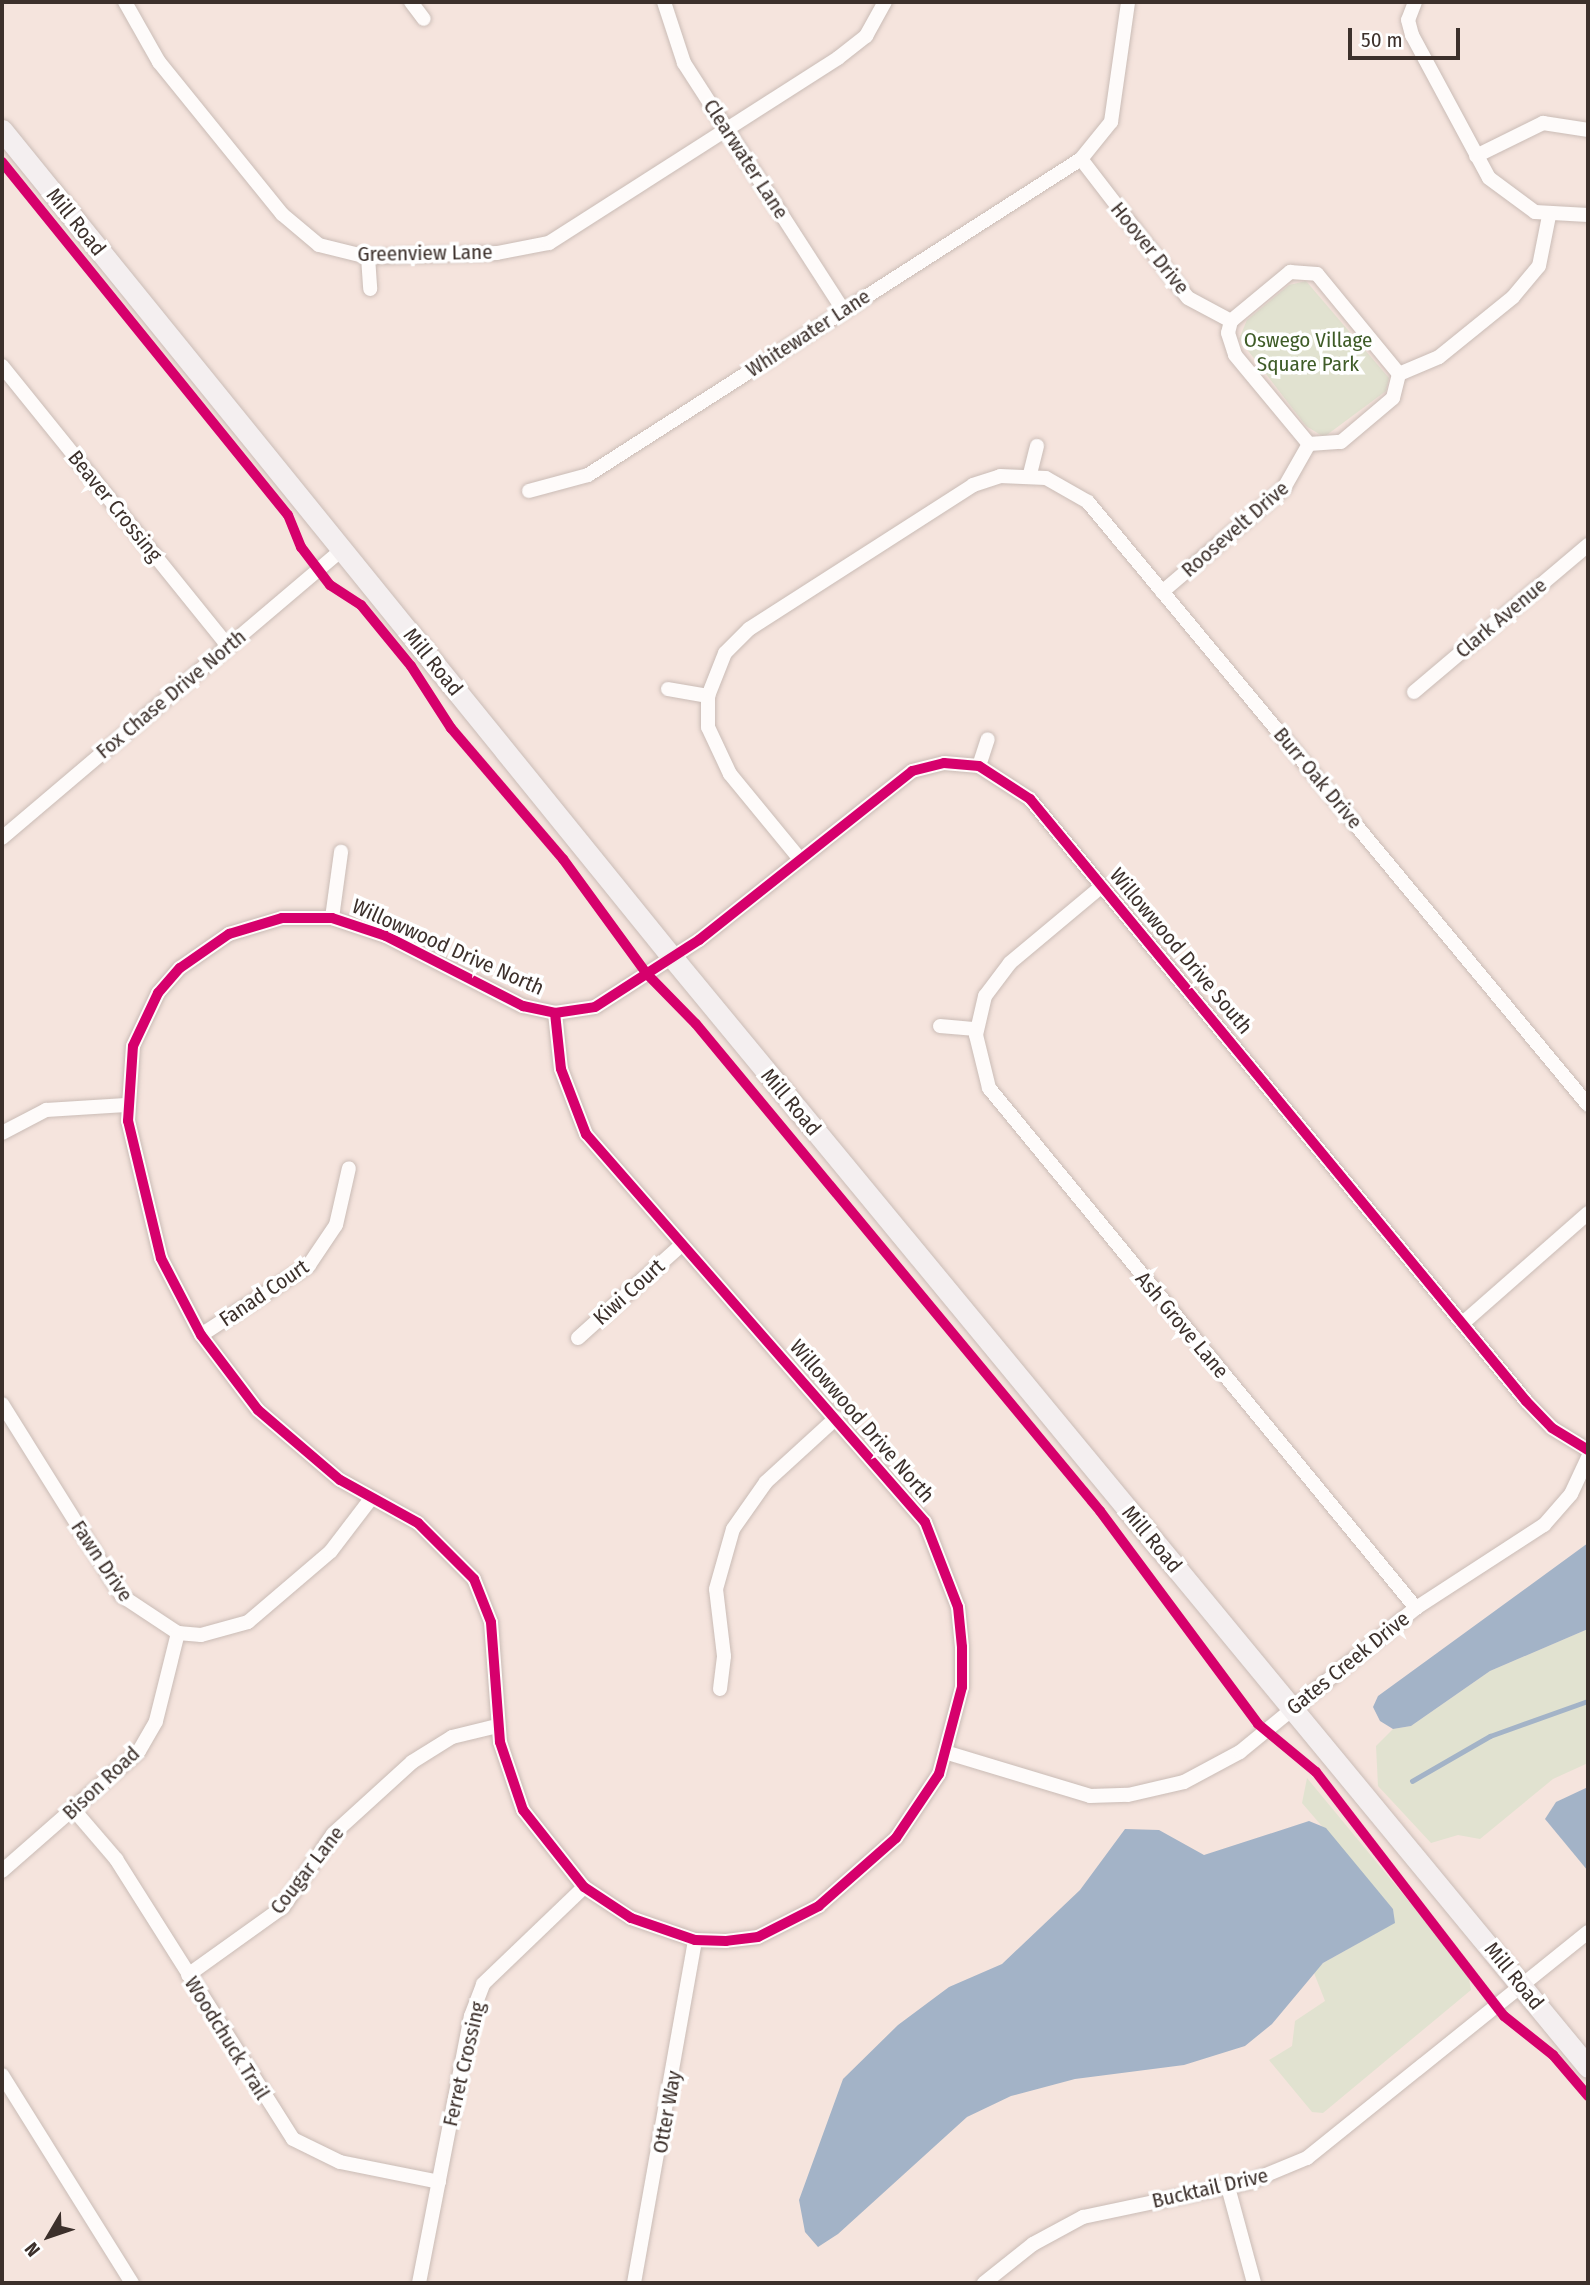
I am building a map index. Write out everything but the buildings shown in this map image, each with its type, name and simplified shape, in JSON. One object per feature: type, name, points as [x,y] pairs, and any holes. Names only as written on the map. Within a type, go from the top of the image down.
[{"type":"street","name":"Greenview Lane","points":[[125,2],[159,62],[282,214],[319,245],[368,257],[497,253],[549,243],[728,131],[866,36],[885,2]]},
{"type":"street","points":[[411,2],[424,19]]},
{"type":"street","name":"Clearwater Lane","points":[[664,2],[684,63],[843,310]]},
{"type":"street","name":"Whitewater Lane","points":[[529,491],[588,475],[1081,159],[1111,122],[1128,2]]},
{"type":"street","points":[[1415,2],[1408,20],[1412,35],[1476,156],[1505,193],[1549,216],[1588,215]]},
{"type":"street","points":[[1476,156],[1543,123],[1588,130]]},
{"type":"street","name":"Mill Road","points":[[2,130],[672,957],[1588,2067]]},
{"type":"street","name":"Hoover Drive","points":[[1081,159],[1188,298],[1231,321]]},
{"type":"street","points":[[1399,374],[1317,274],[1290,272],[1231,321],[1233,352],[1310,444],[1341,442],[1393,398],[1399,374],[1456,345],[1528,282],[1539,266],[1549,216]]},
{"type":"street","points":[[368,257],[370,289]]},
{"type":"street","name":"Beaver Crossing","points":[[2,366],[228,646]]},
{"type":"street","name":"Roosevelt Drive","points":[[1163,592],[1284,488],[1310,444]]},
{"type":"street","points":[[1030,474],[1037,446]]},
{"type":"street","name":"Burr Oak Drive","points":[[799,858],[719,756],[708,727],[708,696],[726,653],[749,629],[973,485],[1030,474],[1064,485],[1088,502],[1588,1105]]},
{"type":"street","name":"Clark Avenue","points":[[1414,692],[1588,545]]},
{"type":"street","name":"Fox Chase Drive North","points":[[2,838],[342,550]]},
{"type":"street","points":[[668,689],[708,696]]},
{"type":"street","points":[[979,766],[988,739]]},
{"type":"street","name":"Willowwood Drive South","points":[[672,957],[912,771],[944,763],[979,766],[1030,799],[1464,1322],[1537,1414],[1588,1450]]},
{"type":"street","points":[[332,918],[341,852]]},
{"type":"street","name":"Ash Grove Lane","points":[[1102,886],[997,977],[976,1029],[977,1057],[997,1100],[1416,1608]]},
{"type":"street","name":"Willowwood Drive North","points":[[555,1013],[561,1069],[586,1134],[680,1246],[918,1513],[945,1567],[962,1647],[948,1753],[896,1838],[819,1906],[758,1937],[695,1940],[631,1917],[584,1887],[523,1810],[497,1726],[491,1622],[474,1579],[418,1523],[370,1500],[258,1410],[201,1335],[161,1258],[144,1208],[126,1105],[143,1019],[180,968],[229,934],[258,923],[332,918],[386,936],[523,1006],[555,1013],[613,999],[672,957]]},
{"type":"street","points":[[940,1026],[976,1029]]},
{"type":"street","points":[[2,1133],[46,1110],[126,1105]]},
{"type":"street","name":"Fanad Court","points":[[201,1335],[288,1280],[327,1245],[349,1168]]},
{"type":"street","points":[[1464,1322],[1588,1213]]},
{"type":"street","name":"Kiwi Court","points":[[578,1338],[680,1246]]},
{"type":"street","name":"Fawn Drive","points":[[2,1404],[122,1596],[178,1633]]},
{"type":"street","points":[[720,1689],[724,1657],[716,1590],[733,1529],[766,1482],[836,1418]]},
{"type":"street","name":"Gates Creek Drive","points":[[948,1753],[1055,1790],[1128,1796],[1213,1769],[1416,1608],[1544,1525],[1571,1494],[1588,1458]]},
{"type":"street","points":[[178,1633],[201,1635],[248,1622],[331,1551],[370,1500]]},
{"type":"street","name":"Bison Road","points":[[2,1871],[74,1810],[149,1736],[178,1633]]},
{"type":"street","name":"Cougar Lane","points":[[188,1975],[283,1907],[333,1834],[412,1762],[452,1737],[497,1726]]},
{"type":"street","name":"Woodchuck Trail","points":[[74,1810],[116,1859],[293,2138],[340,2162],[439,2182]]},
{"type":"street","name":"Ferret Crossing","points":[[419,2283],[471,2016],[483,1984],[584,1887]]},
{"type":"street","name":"Bucktail Drive","points":[[984,2283],[1033,2244],[1083,2217],[1228,2188],[1275,2173],[1337,2138],[1588,1932]]},
{"type":"street","name":"Otter Way","points":[[634,2283],[695,1940]]},
{"type":"street","points":[[2,2075],[132,2283]]},
{"type":"street","points":[[1228,2188],[1254,2283]]},
{"type":"green space","name":"Oswego Village Square Park","points":[[1306,281],[1389,378],[1386,391],[1324,437],[1306,426],[1239,339],[1247,320],[1289,285]]},
{"type":"green space","points":[[1588,1629],[1588,1763],[1553,1779],[1480,1839],[1458,1835],[1431,1843],[1378,1786],[1376,1746],[1393,1729],[1411,1726],[1490,1671]]},
{"type":"green space","points":[[1307,1778],[1468,1973],[1471,1990],[1323,2113],[1312,2112],[1269,2060],[1292,2046],[1295,2021],[1325,2001],[1314,1973],[1323,1963],[1394,1923],[1393,1909],[1302,1803]]},
{"type":"water","points":[[1588,1543],[1588,1629],[1490,1671],[1411,1726],[1393,1729],[1380,1721],[1373,1707],[1378,1696]]},
{"type":"water","points":[[1588,1787],[1588,1871],[1545,1819],[1556,1802]]},
{"type":"water","points":[[1309,1821],[1326,1828],[1393,1909],[1395,1923],[1323,1963],[1272,2024],[1245,2046],[1184,2065],[1075,2079],[1011,2096],[967,2117],[838,2234],[818,2247],[805,2232],[799,2200],[843,2079],[898,2025],[949,1987],[1002,1964],[1080,1890],[1125,1829],[1159,1830],[1204,1855]]},
{"type":"waterway","points":[[1412,1781],[1490,1736],[1588,1701]]},
{"type":"cycle path","points":[[2,162],[288,515],[301,547],[330,585],[361,605],[411,666],[451,728],[563,859],[646,973],[696,1024],[1100,1511],[1258,1724],[1316,1772],[1504,2016],[1553,2055],[1588,2096]]},
{"type":"cycle path","points":[[555,1013],[561,1069],[586,1134],[925,1522],[958,1607],[962,1647],[962,1687],[939,1774],[896,1838],[819,1906],[758,1937],[726,1941],[695,1940],[631,1918],[584,1887],[523,1810],[500,1742],[491,1622],[474,1579],[418,1523],[340,1480],[258,1410],[201,1335],[161,1258],[128,1121],[133,1046],[158,993],[180,968],[229,934],[282,918],[332,918],[386,936],[523,1006],[555,1013],[595,1007],[699,940],[912,771],[944,763],[979,766],[1030,799],[1526,1401],[1552,1428],[1588,1450]]}]
